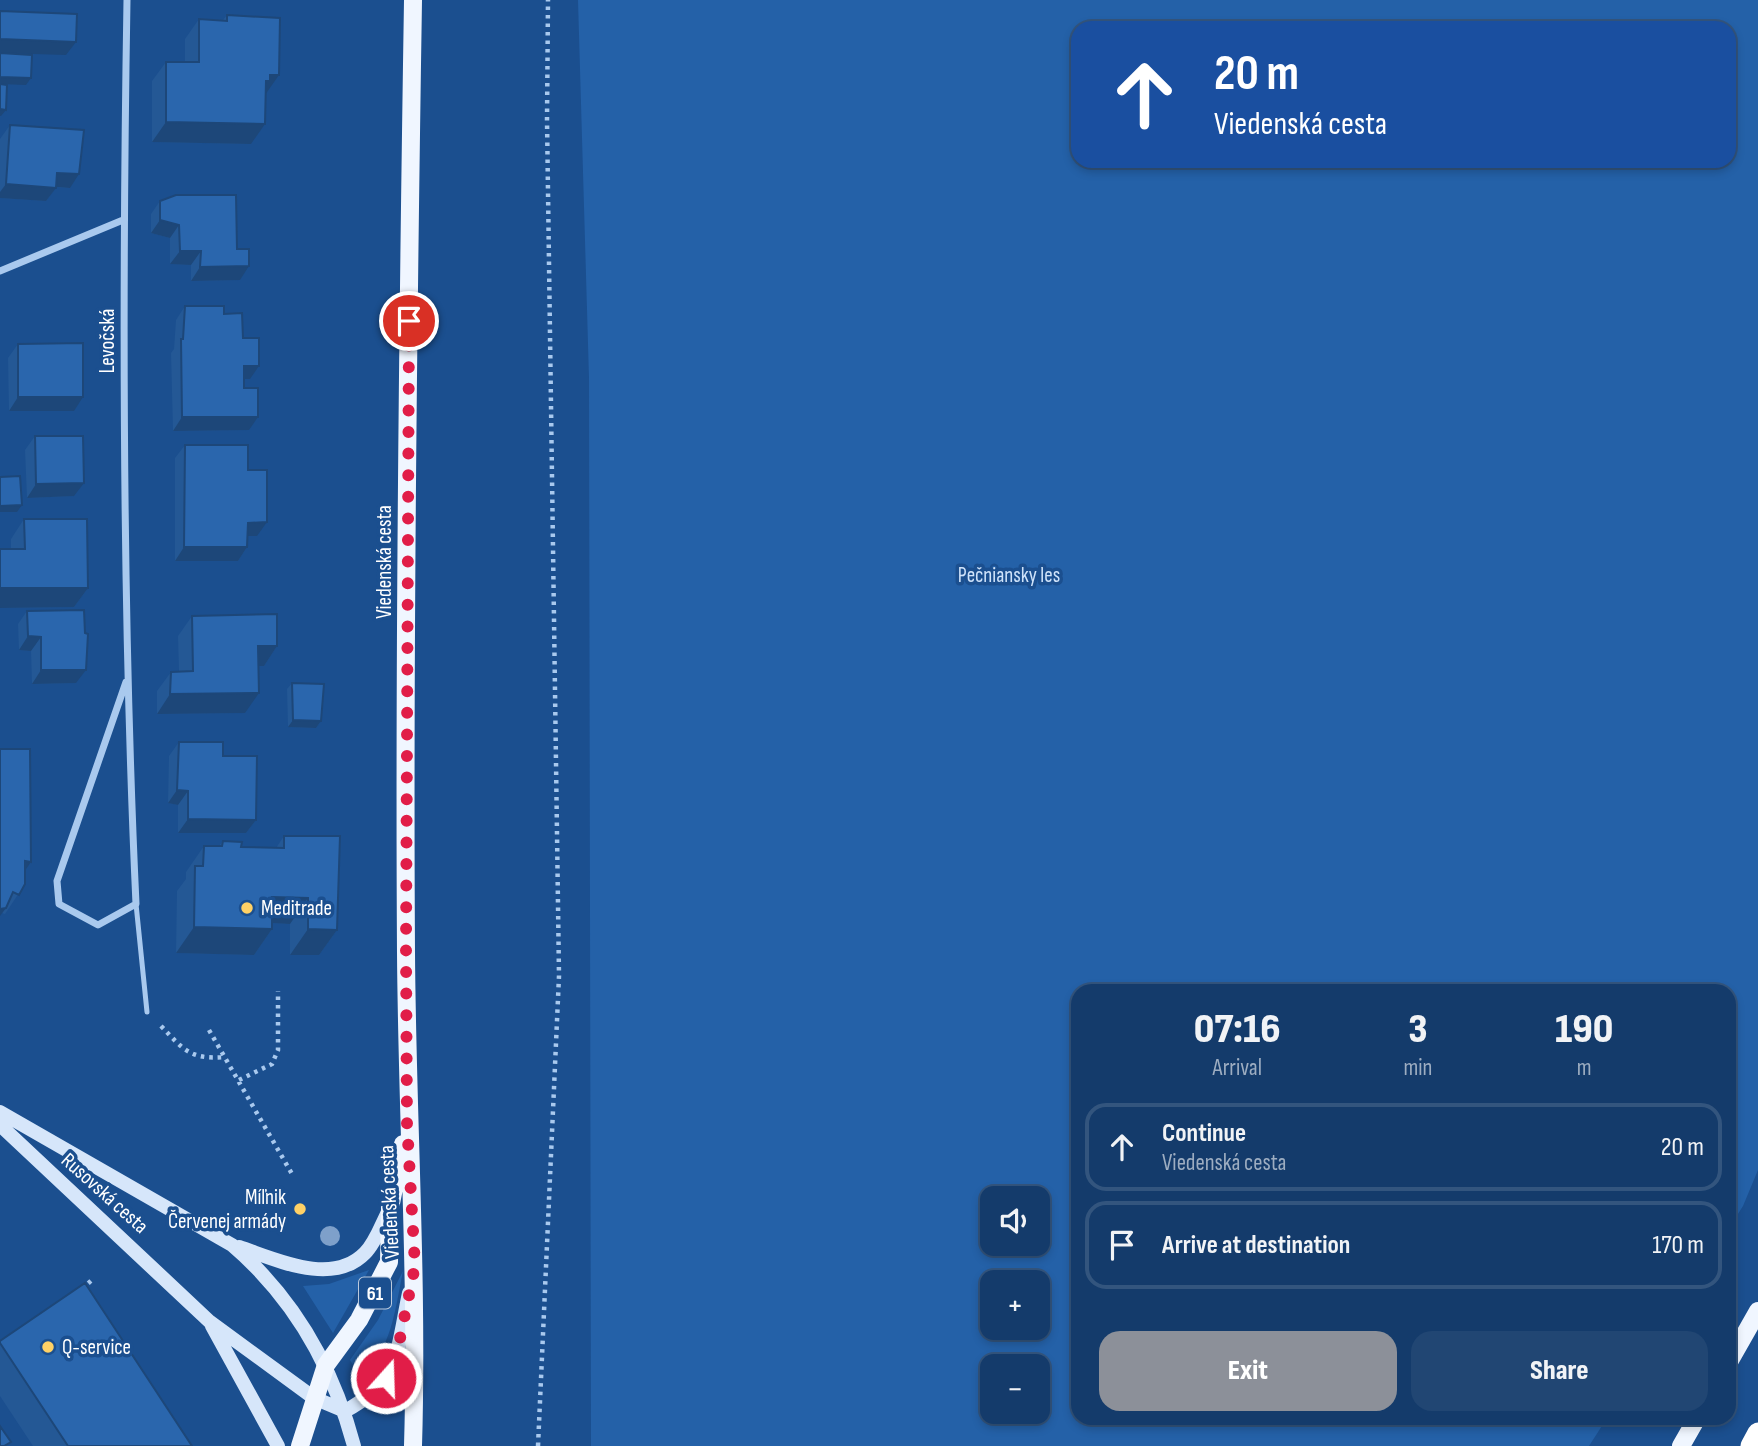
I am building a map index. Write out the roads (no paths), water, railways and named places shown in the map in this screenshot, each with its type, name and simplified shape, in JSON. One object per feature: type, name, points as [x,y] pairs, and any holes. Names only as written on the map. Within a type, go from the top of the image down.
[{"type":"highway","points":[[1751,1446],[1758,1433]]},
{"type":"main road","name":"Viedenská cesta","points":[[413,0],[407,474],[407,1123],[415,1266],[413,1446]]},
{"type":"main road","name":"Viedenská cesta","points":[[300,1446],[326,1365],[359,1320],[383,1277],[388,1262],[390,1208],[407,1123]]},
{"type":"main road","points":[[1736,1350],[1758,1311]]},
{"type":"main road","points":[[1681,1446],[1693,1425]]},
{"type":"street","name":"Levočská","points":[[126,682],[58,881],[59,904],[98,925],[136,904],[126,682],[123,220],[127,0]]},
{"type":"street","points":[[0,271],[123,220]]},
{"type":"street","name":"Rusovská cesta","points":[[0,1112],[232,1245],[261,1271],[308,1334],[326,1365],[345,1411],[354,1446]]},
{"type":"street","name":"Rusovská cesta","points":[[0,1125],[210,1321],[314,1398],[345,1411]]},
{"type":"street","name":"Rusovská cesta","points":[[232,1245],[304,1268],[336,1267],[363,1254],[390,1208]]},
{"type":"street","points":[[345,1411],[371,1397],[386,1378],[397,1353],[415,1266]]},
{"type":"street","name":"Rusovská cesta","points":[[210,1321],[278,1446]]},
{"type":"lane","points":[[136,904],[147,1012]]},
{"type":"place","name":"Meditrade","points":[[247,908]]},
{"type":"place","name":"Míľnik Červenej armády","points":[[300,1209]]},
{"type":"place","name":"Q-service","points":[[48,1347]]},
{"type":"park label","name":"Pečniansky les","points":[[1009,575]]}]
